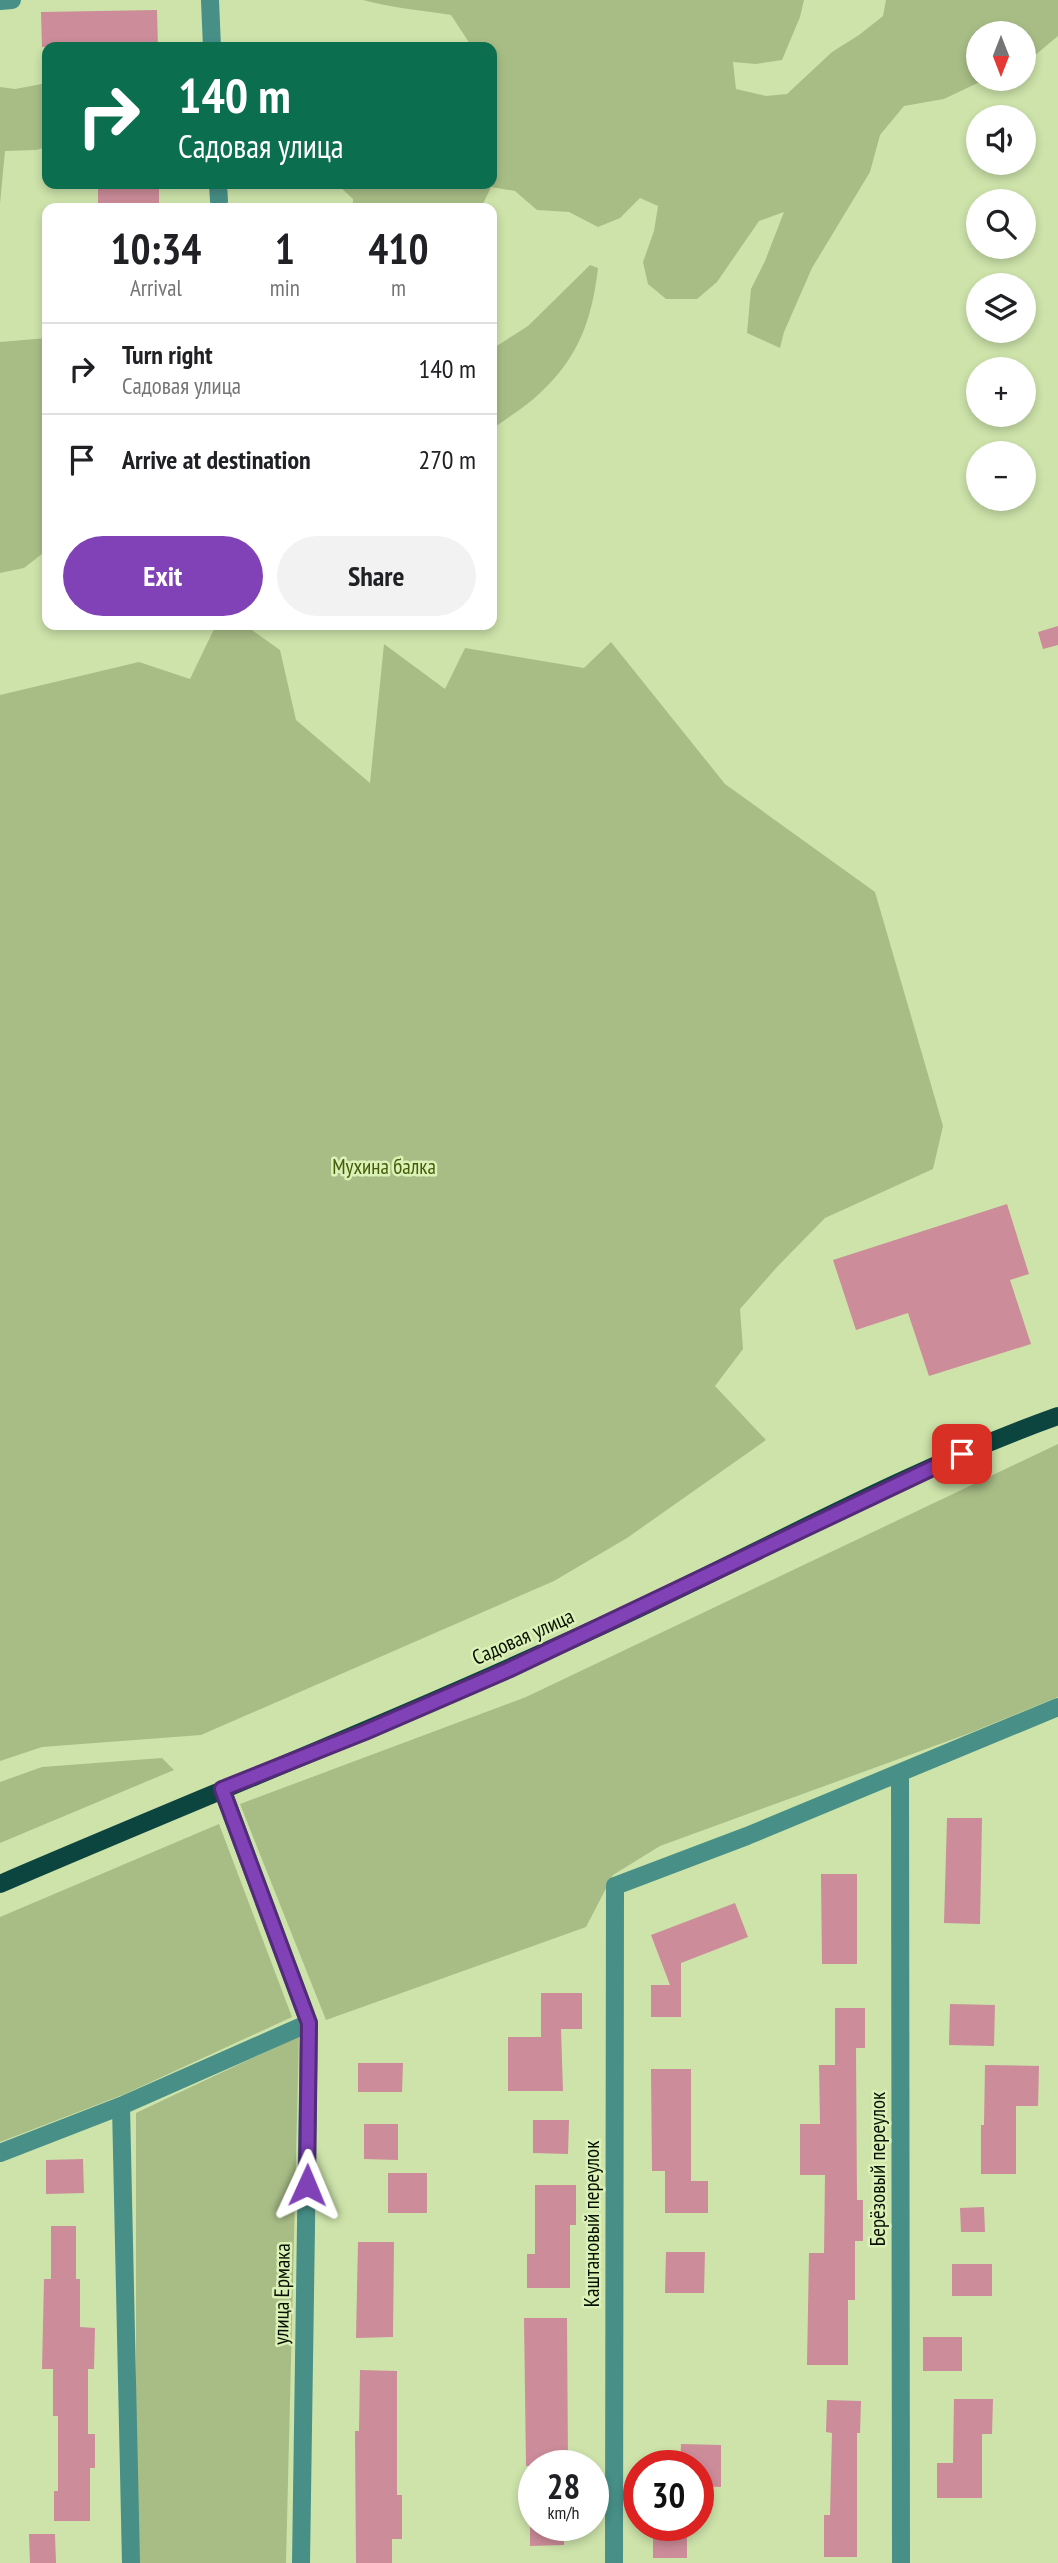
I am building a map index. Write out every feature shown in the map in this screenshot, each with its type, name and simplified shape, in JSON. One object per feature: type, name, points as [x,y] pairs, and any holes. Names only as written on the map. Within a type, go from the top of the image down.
[{"type":"main road","name":"Садовая улица","points":[[0,1884],[508,1670],[938,1464],[1058,1416]]},
{"type":"street","points":[[0,1],[12,0]]},
{"type":"street","points":[[210,0],[212,42]]},
{"type":"street","points":[[900,1774],[1058,1707]]},
{"type":"street","name":"Каштановый переулок","points":[[614,2563],[615,1886],[900,1774]]},
{"type":"street","name":"Берёзовый переулок","points":[[900,1774],[901,2563]]},
{"type":"street","name":"улица Ермака","points":[[222,1789],[309,2023],[301,2563]]},
{"type":"street","points":[[0,2153],[121,2106],[309,2023]]},
{"type":"street","points":[[121,2106],[131,2563]]},
{"type":"green space","points":[[363,0],[804,0],[782,60],[756,64],[733,62],[736,89],[766,96],[787,94],[832,52],[883,16],[886,0],[1058,0],[1058,36],[1036,54],[1036,21],[966,21],[966,89],[944,99],[904,106],[880,135],[870,172],[812,268],[784,332],[780,348],[747,333],[751,289],[784,212],[759,221],[717,282],[697,299],[666,299],[648,284],[643,262],[654,231],[658,206],[640,198],[620,218],[598,227],[569,212],[537,210],[515,191],[497,188],[497,42],[469,42],[451,15]]},
{"type":"green space","points":[[42,84],[42,148],[5,151],[0,204],[0,87],[15,89]]},
{"type":"green space","points":[[342,189],[490,189],[483,203],[353,203],[353,199]]},
{"type":"green space","points":[[590,265],[598,268],[592,304],[574,351],[540,393],[497,425],[497,346],[528,326]]},
{"type":"green space","points":[[42,338],[42,554],[24,568],[0,573],[0,342]]},
{"type":"green space","name":"Мухина балка","points":[[214,630],[252,630],[280,650],[296,720],[370,783],[384,644],[445,689],[465,648],[584,668],[611,642],[725,784],[875,892],[943,1126],[933,1169],[825,1218],[740,1309],[743,1349],[715,1386],[766,1440],[627,1538],[554,1581],[201,1735],[42,1747],[0,1761],[0,695],[139,662],[190,679]]},
{"type":"green space","points":[[1058,1444],[1058,1697],[970,1733],[660,1846],[613,1875],[586,1927],[326,2020],[240,1804],[526,1697]]},
{"type":"green space","points":[[162,1758],[174,1770],[0,1843],[0,1782],[42,1767]]},
{"type":"green space","points":[[219,1824],[292,2017],[125,2094],[0,2142],[0,1917]]},
{"type":"green space","points":[[299,2036],[286,2563],[136,2563],[136,2113]]},
{"type":"building","points":[[157,10],[158,42],[42,42],[42,47],[41,12]]},
{"type":"building","points":[[98,189],[159,189],[159,203],[98,203]]},
{"type":"building","points":[[1058,626],[1058,645],[1043,649],[1038,632]]},
{"type":"building","points":[[1007,1204],[1029,1274],[1010,1280],[1031,1344],[929,1376],[908,1313],[856,1330],[833,1260]]},
{"type":"building","points":[[947,1818],[982,1818],[980,1924],[944,1923]]},
{"type":"building","points":[[821,1874],[857,1874],[857,1964],[822,1964]]},
{"type":"building","points":[[735,1903],[748,1937],[681,1963],[681,2017],[651,2017],[651,1985],[670,1985],[651,1935]]},
{"type":"building","points":[[541,1993],[582,1993],[582,2029],[561,2029],[563,2091],[508,2091],[508,2037],[541,2037]]},
{"type":"building","points":[[950,2004],[995,2005],[994,2046],[949,2045]]},
{"type":"building","points":[[835,2008],[865,2008],[865,2048],[856,2048],[857,2200],[863,2200],[863,2241],[855,2241],[855,2300],[848,2300],[848,2365],[807,2365],[809,2253],[824,2253],[825,2175],[800,2175],[800,2124],[820,2124],[819,2065],[835,2065]]},
{"type":"building","points":[[358,2063],[403,2063],[402,2092],[358,2092]]},
{"type":"building","points":[[985,2065],[1039,2066],[1038,2106],[1016,2106],[1016,2174],[981,2174]]},
{"type":"building","points":[[651,2069],[691,2069],[691,2181],[708,2181],[708,2213],[665,2213],[665,2171],[652,2171]]},
{"type":"building","points":[[533,2120],[569,2120],[568,2154],[533,2153]]},
{"type":"building","points":[[364,2124],[398,2124],[398,2160],[364,2159]]},
{"type":"building","points":[[83,2159],[84,2193],[46,2194],[46,2160]]},
{"type":"building","points":[[388,2173],[427,2173],[427,2213],[388,2213]]},
{"type":"building","points":[[535,2185],[576,2185],[576,2225],[570,2225],[570,2288],[527,2288],[527,2254],[535,2254]]},
{"type":"building","points":[[984,2207],[985,2232],[961,2232],[960,2208]]},
{"type":"building","points":[[51,2226],[76,2226],[80,2327],[95,2328],[94,2369],[88,2369],[88,2434],[95,2434],[95,2468],[90,2468],[90,2521],[54,2521],[54,2491],[58,2491],[58,2416],[53,2416],[53,2369],[42,2369],[44,2279],[51,2279]]},
{"type":"building","points":[[358,2242],[394,2242],[393,2337],[356,2338]]},
{"type":"building","points":[[666,2252],[705,2252],[704,2293],[665,2293]]},
{"type":"building","points":[[952,2264],[992,2264],[992,2296],[952,2296]]},
{"type":"building","points":[[524,2318],[567,2318],[568,2450],[526,2450]]},
{"type":"building","points":[[923,2337],[962,2337],[962,2371],[923,2371]]},
{"type":"building","points":[[360,2370],[397,2371],[397,2495],[402,2495],[402,2539],[392,2539],[392,2563],[356,2563],[355,2431],[359,2431]]},
{"type":"building","points":[[954,2399],[993,2399],[992,2434],[982,2434],[982,2498],[937,2498],[937,2463],[953,2463]]},
{"type":"building","points":[[827,2400],[861,2401],[860,2433],[857,2433],[857,2557],[824,2557],[824,2515],[830,2515],[832,2433],[826,2432]]},
{"type":"building","points":[[681,2444],[721,2445],[721,2487],[714,2487],[714,2450],[681,2450]]},
{"type":"building","points":[[29,2534],[55,2534],[56,2563],[30,2563]]},
{"type":"building","points":[[530,2541],[564,2541],[564,2545],[530,2546]]},
{"type":"building","points":[[653,2541],[687,2541],[687,2558],[653,2558]]},
{"type":"route","points":[[307,2185],[309,2023],[222,1789],[365,1732],[508,1670],[962,1454]]}]
